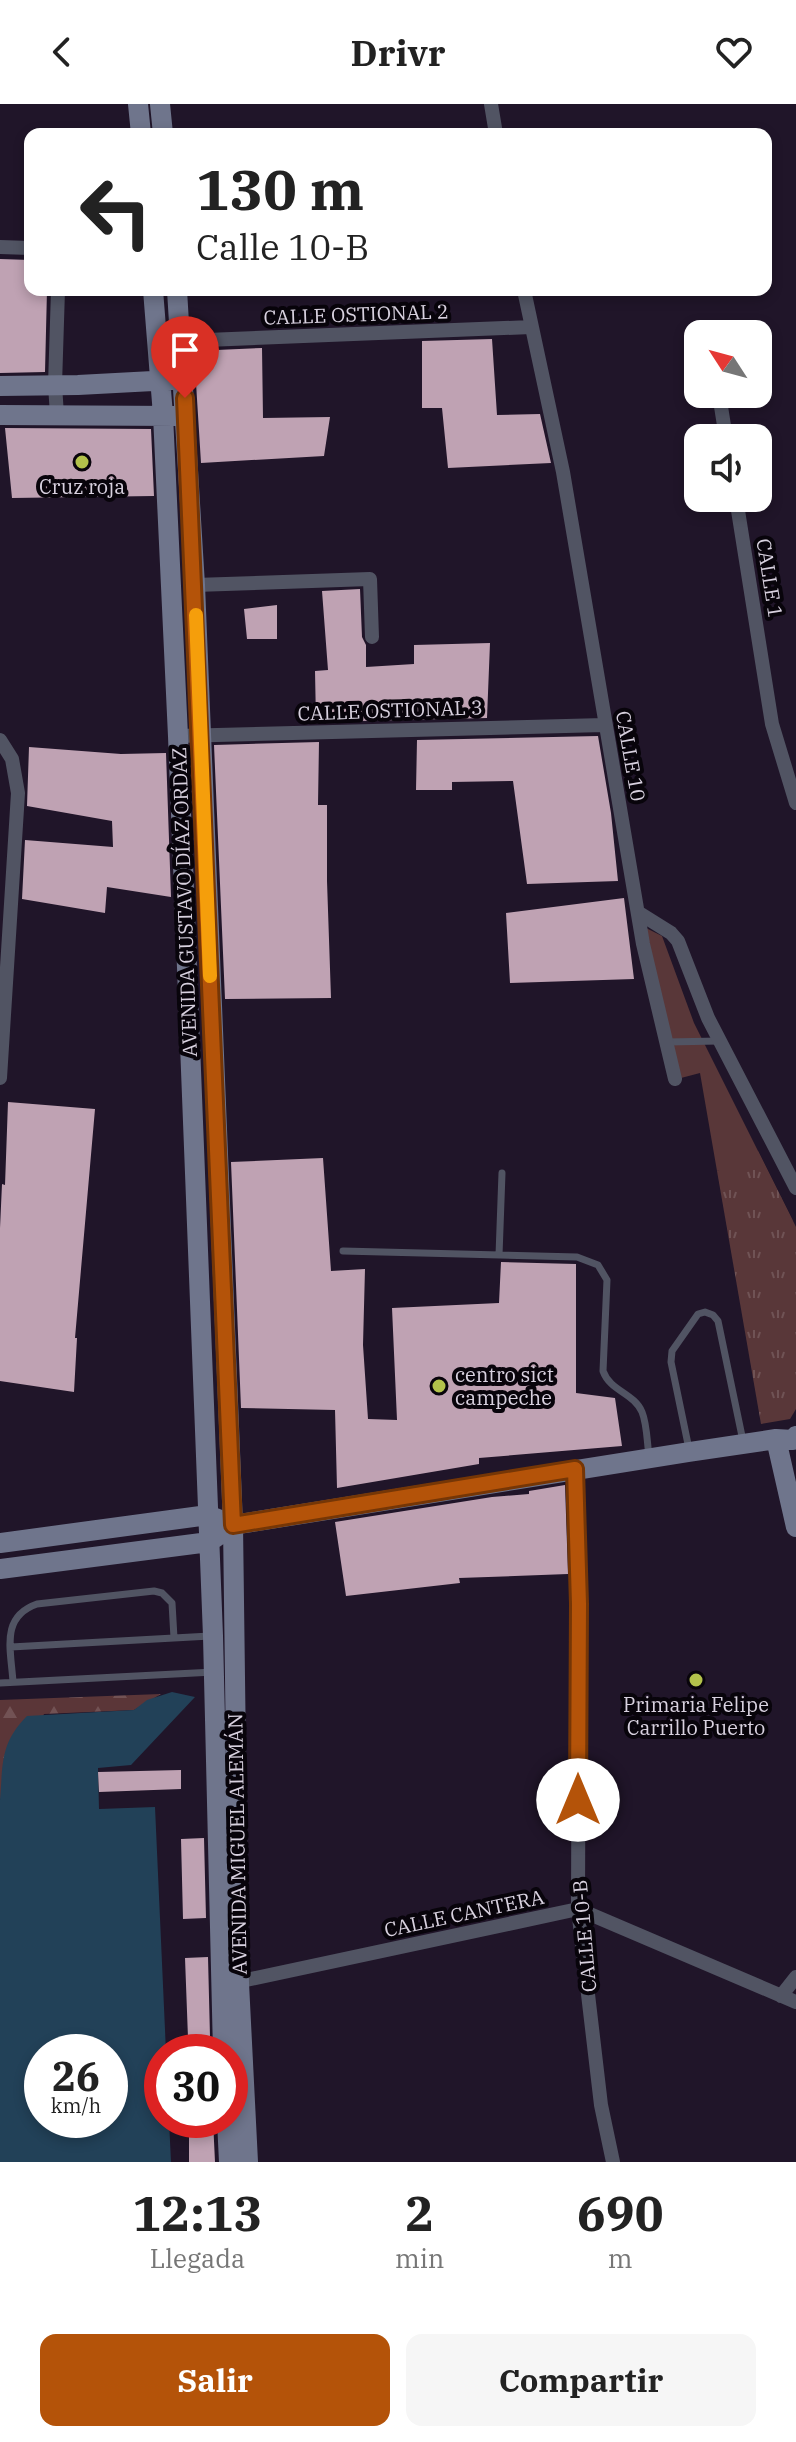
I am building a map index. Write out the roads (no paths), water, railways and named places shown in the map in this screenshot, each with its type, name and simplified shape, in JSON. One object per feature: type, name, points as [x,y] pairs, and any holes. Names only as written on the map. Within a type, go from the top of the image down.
[{"type":"street","points":[[138,104],[140,128]]},
{"type":"street","points":[[160,104],[162,128]]},
{"type":"street","points":[[491,104],[495,128]]},
{"type":"street","points":[[0,247],[24,248]]},
{"type":"street","points":[[57,415],[58,296]]},
{"type":"street","name":"AVENIDA GUSTAVO DÍAZ ORDAZ","points":[[153,296],[163,415],[178,736],[208,1515]]},
{"type":"street","name":"AVENIDA GUSTAVO DÍAZ ORDAZ","points":[[178,296],[195,585],[233,1525]]},
{"type":"street","name":"CALLE 10","points":[[525,296],[563,472],[643,944],[675,1079]]},
{"type":"street","name":"CALLE OSTIONAL 2","points":[[182,341],[531,327]]},
{"type":"street","points":[[0,386],[184,380]]},
{"type":"street","points":[[0,415],[186,416]]},
{"type":"street","name":"CALLE 1","points":[[738,512],[772,724],[796,803]]},
{"type":"street","points":[[195,585],[370,579],[372,637]]},
{"type":"street","name":"CALLE OSTIONAL 3","points":[[178,736],[604,725]]},
{"type":"street","points":[[0,740],[12,759],[18,793],[0,1078]]},
{"type":"street","points":[[639,913],[671,933],[678,941],[708,1018],[796,1188]]},
{"type":"street","points":[[0,1569],[209,1542],[233,1525],[575,1469],[790,1439],[796,1527]]},
{"type":"street","name":"CALLE 10-B","points":[[575,1469],[579,1604],[578,1909],[601,2105],[613,2162]]},
{"type":"street","points":[[0,1543],[208,1515],[233,1525]]},
{"type":"street","name":"AVENIDA MIGUEL ALEMÁN","points":[[208,1515],[229,1982],[248,2162]]},
{"type":"street","name":"AVENIDA MIGUEL ALEMÁN","points":[[225,2034],[229,1982],[233,1525]]},
{"type":"street","points":[[578,1909],[796,2002]]},
{"type":"street","name":"CALLE CANTERA","points":[[229,1982],[578,1909]]},
{"type":"street","points":[[781,1996],[796,1977]]},
{"type":"street","points":[[228,2138],[229,2162]]},
{"type":"lane","points":[[666,1042],[721,1041]]},
{"type":"lane","points":[[499,1255],[502,1173]]},
{"type":"lane","points":[[343,1251],[577,1257],[598,1265],[607,1280],[603,1371],[607,1382],[629,1397],[642,1411],[649,1458]]},
{"type":"lane","points":[[689,1452],[671,1362],[672,1351],[698,1314],[705,1312],[718,1321],[744,1444]]},
{"type":"lane","points":[[13,1682],[10,1627],[13,1619],[27,1607],[37,1604],[154,1591],[162,1593],[172,1603],[174,1638]]},
{"type":"lane","points":[[11,1647],[213,1636]]},
{"type":"lane","points":[[0,1683],[214,1672]]},
{"type":"water","points":[[172,1692],[195,1697],[131,1765],[98,1768],[99,1809],[155,1807],[165,2034],[144,2034],[144,2138],[170,2138],[171,2162],[0,2162],[0,1800],[7,1745],[27,1716],[134,1710],[147,1700]]},
{"type":"place","name":"Cruz roja","points":[[82,462]]},
{"type":"place","name":"centro sict campeche","points":[[439,1386]]},
{"type":"place","name":"Primaria Felipe Carrillo Puerto","points":[[696,1680]]}]
